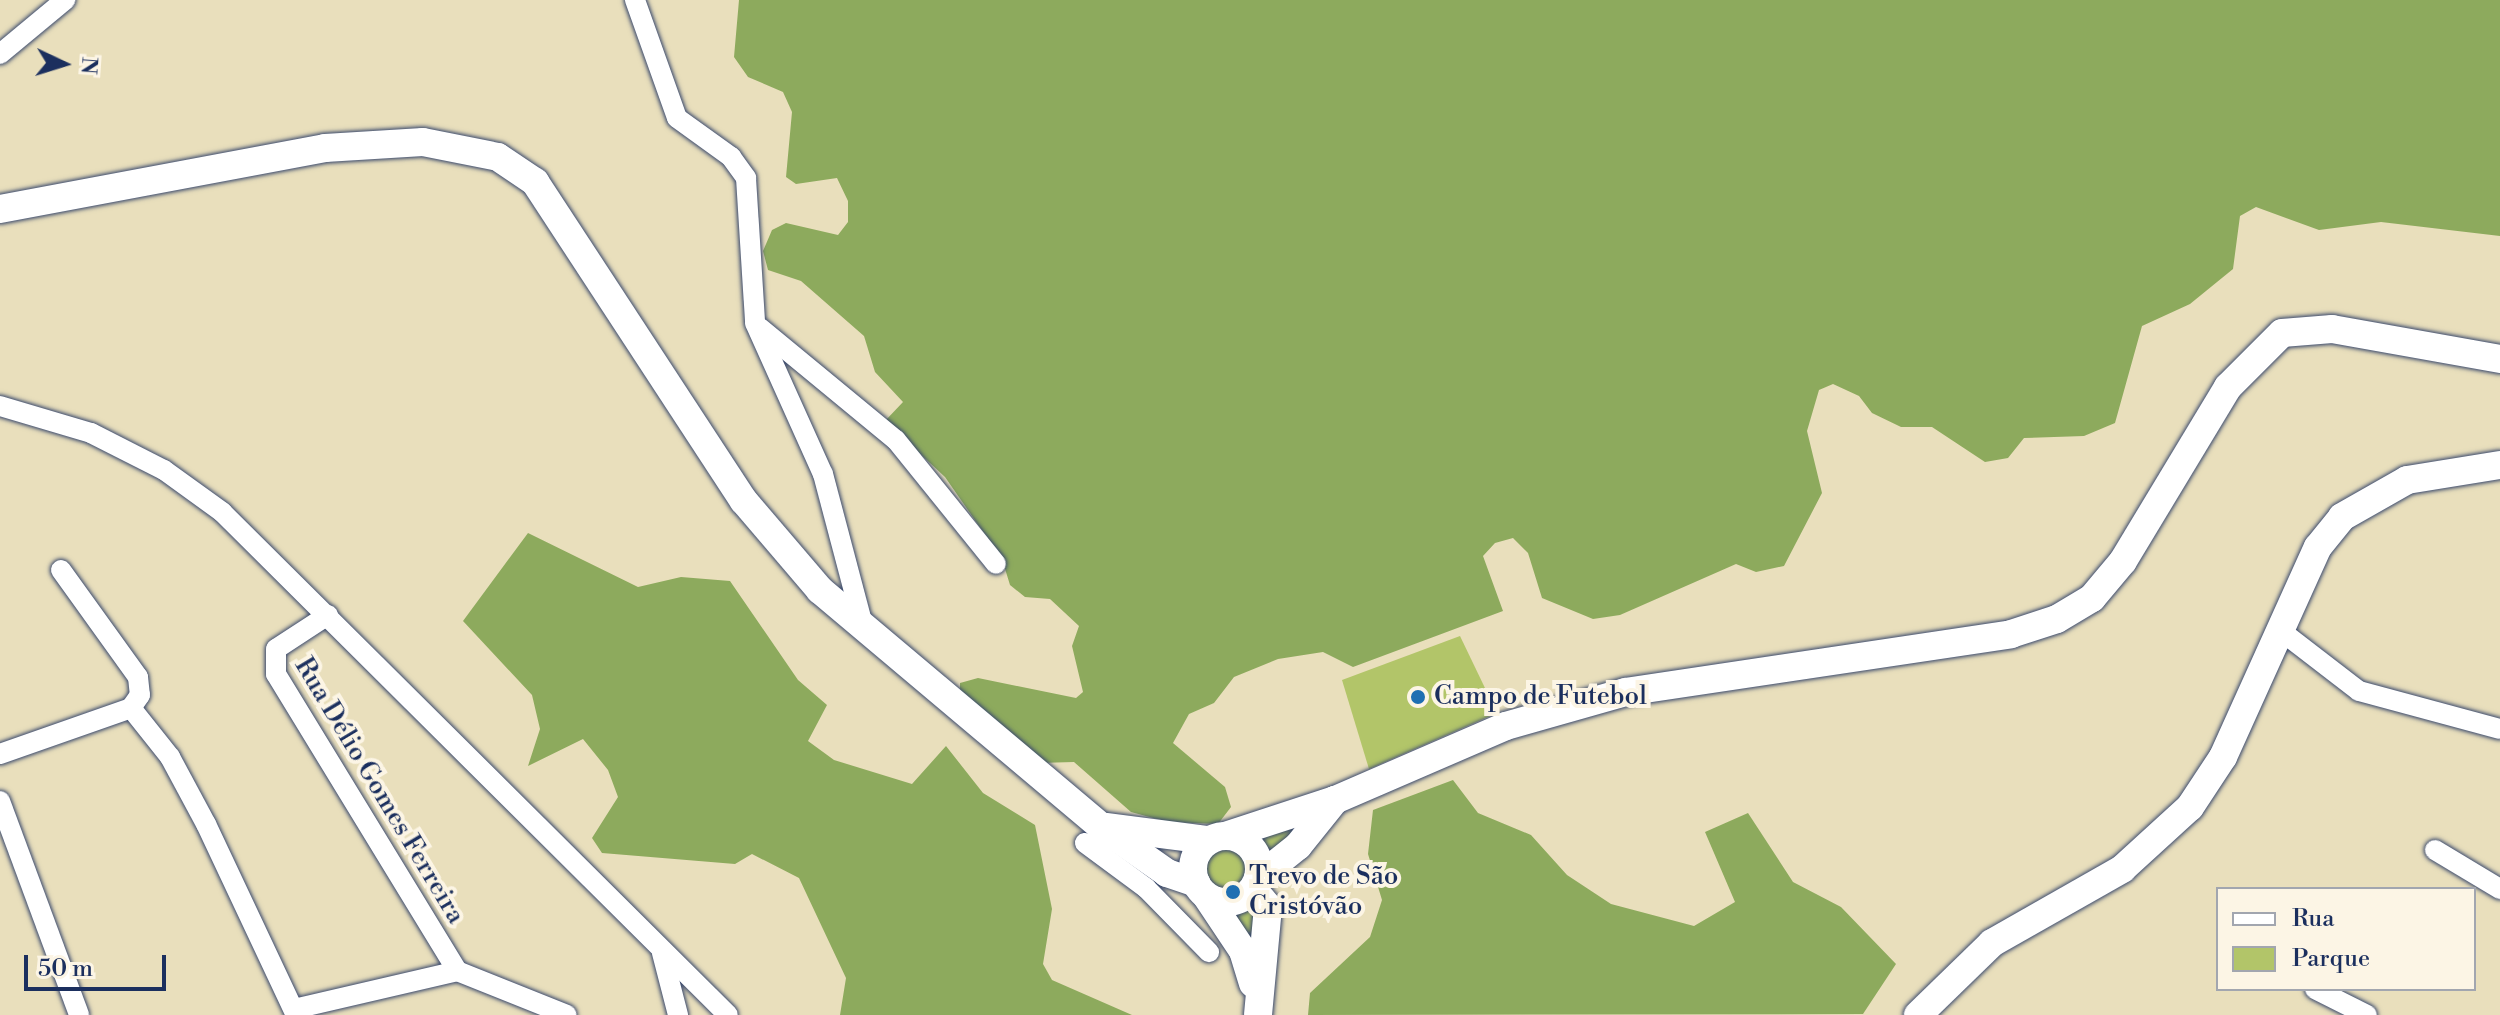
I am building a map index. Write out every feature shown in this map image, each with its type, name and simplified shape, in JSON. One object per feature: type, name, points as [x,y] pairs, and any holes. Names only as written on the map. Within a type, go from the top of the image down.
[{"type":"main road","points":[[0,209],[325,148],[423,142],[498,157],[535,182],[575,238],[761,524],[864,629],[1093,835],[1156,881],[1202,890],[1236,901],[1298,846],[1335,800]]},
{"type":"main road","points":[[1258,1007],[1243,951],[1202,890],[1193,864],[1218,838],[1335,800],[1506,726],[1625,692],[2011,634],[2057,619],[2092,598],[2123,561],[2228,387],[2282,333],[2332,329],[2500,359]]},
{"type":"main road","points":[[1918,1015],[1992,943],[2122,869],[2190,807],[2223,757],[2318,547],[2342,517],[2407,480],[2500,465]]},
{"type":"main road","points":[[1093,835],[1218,838],[1253,849],[1255,884],[1268,907],[1258,1007]]},
{"type":"street","points":[[0,54],[65,0]]},
{"type":"street","points":[[635,0],[677,118],[731,157],[746,178],[755,323],[823,474],[864,629]]},
{"type":"street","points":[[755,323],[896,440],[996,564]]},
{"type":"street","points":[[0,406],[91,433],[164,470],[222,512],[728,1015]]},
{"type":"street","points":[[0,754],[131,708],[140,695],[138,677],[61,570]]},
{"type":"street","name":"Rua Délio Gomes Ferreira","points":[[328,615],[276,649],[276,674],[457,971]]},
{"type":"street","points":[[2281,631],[2359,691],[2500,729]]},
{"type":"street","points":[[131,708],[170,757],[295,1012],[457,971],[567,1015]]},
{"type":"street","points":[[0,801],[79,1015]]},
{"type":"street","points":[[2435,850],[2500,889]]},
{"type":"street","points":[[1156,881],[1209,952]]},
{"type":"street","points":[[661,951],[678,1015]]},
{"type":"street","points":[[2319,991],[2367,1015]]},
{"type":"green space","points":[[739,0],[2500,0],[2500,236],[2381,222],[2319,230],[2256,207],[2240,216],[2233,269],[2190,304],[2142,326],[2115,423],[2084,436],[2024,438],[2008,458],[1985,462],[1932,427],[1901,427],[1872,413],[1859,396],[1833,384],[1819,390],[1807,431],[1822,493],[1784,566],[1756,572],[1736,564],[1620,615],[1593,619],[1542,598],[1528,553],[1513,538],[1495,543],[1483,556],[1503,611],[1353,667],[1323,652],[1278,659],[1234,677],[1214,703],[1189,714],[1173,743],[1225,787],[1231,807],[1218,824],[1168,822],[1131,812],[1074,762],[1038,763],[960,694],[960,683],[978,678],[1076,698],[1083,692],[1072,646],[1079,626],[1050,599],[1025,597],[1010,585],[1002,559],[945,477],[885,421],[903,402],[875,372],[864,336],[801,281],[768,270],[763,251],[772,230],[786,223],[838,235],[848,222],[848,201],[837,178],[796,184],[786,177],[792,112],[783,92],[748,77],[734,57]]},
{"type":"green space","points":[[528,533],[638,587],[681,577],[730,581],[798,680],[827,705],[808,741],[834,760],[912,784],[946,746],[983,793],[1035,825],[1052,909],[1043,964],[1052,980],[1132,1015],[840,1015],[846,978],[799,878],[752,854],[735,864],[602,853],[592,838],[618,797],[608,770],[583,739],[528,766],[540,729],[532,695],[463,621]]},
{"type":"green space","name":"Campo de Futebol","points":[[1460,636],[1497,713],[1369,769],[1342,680]]},
{"type":"green space","points":[[1453,780],[1478,813],[1531,835],[1567,875],[1611,904],[1694,926],[1735,902],[1705,832],[1748,813],[1793,882],[1841,907],[1896,964],[1863,1014],[1308,1015],[1310,993],[1370,937],[1382,900],[1368,854],[1373,810]]},
{"type":"green space","points":[[1297,821],[1299,828],[1269,863],[1254,840]]},
{"type":"green space","points":[[1226,846],[1242,853],[1249,869],[1242,885],[1226,892],[1210,885],[1203,869],[1210,853]]},
{"type":"green space","points":[[1258,905],[1252,962],[1220,912]]},
{"type":"place","name":"Campo de Futebol","points":[[1418,697]]},
{"type":"place","name":"Trevo de São Cristóvão","points":[[1233,892]]}]
